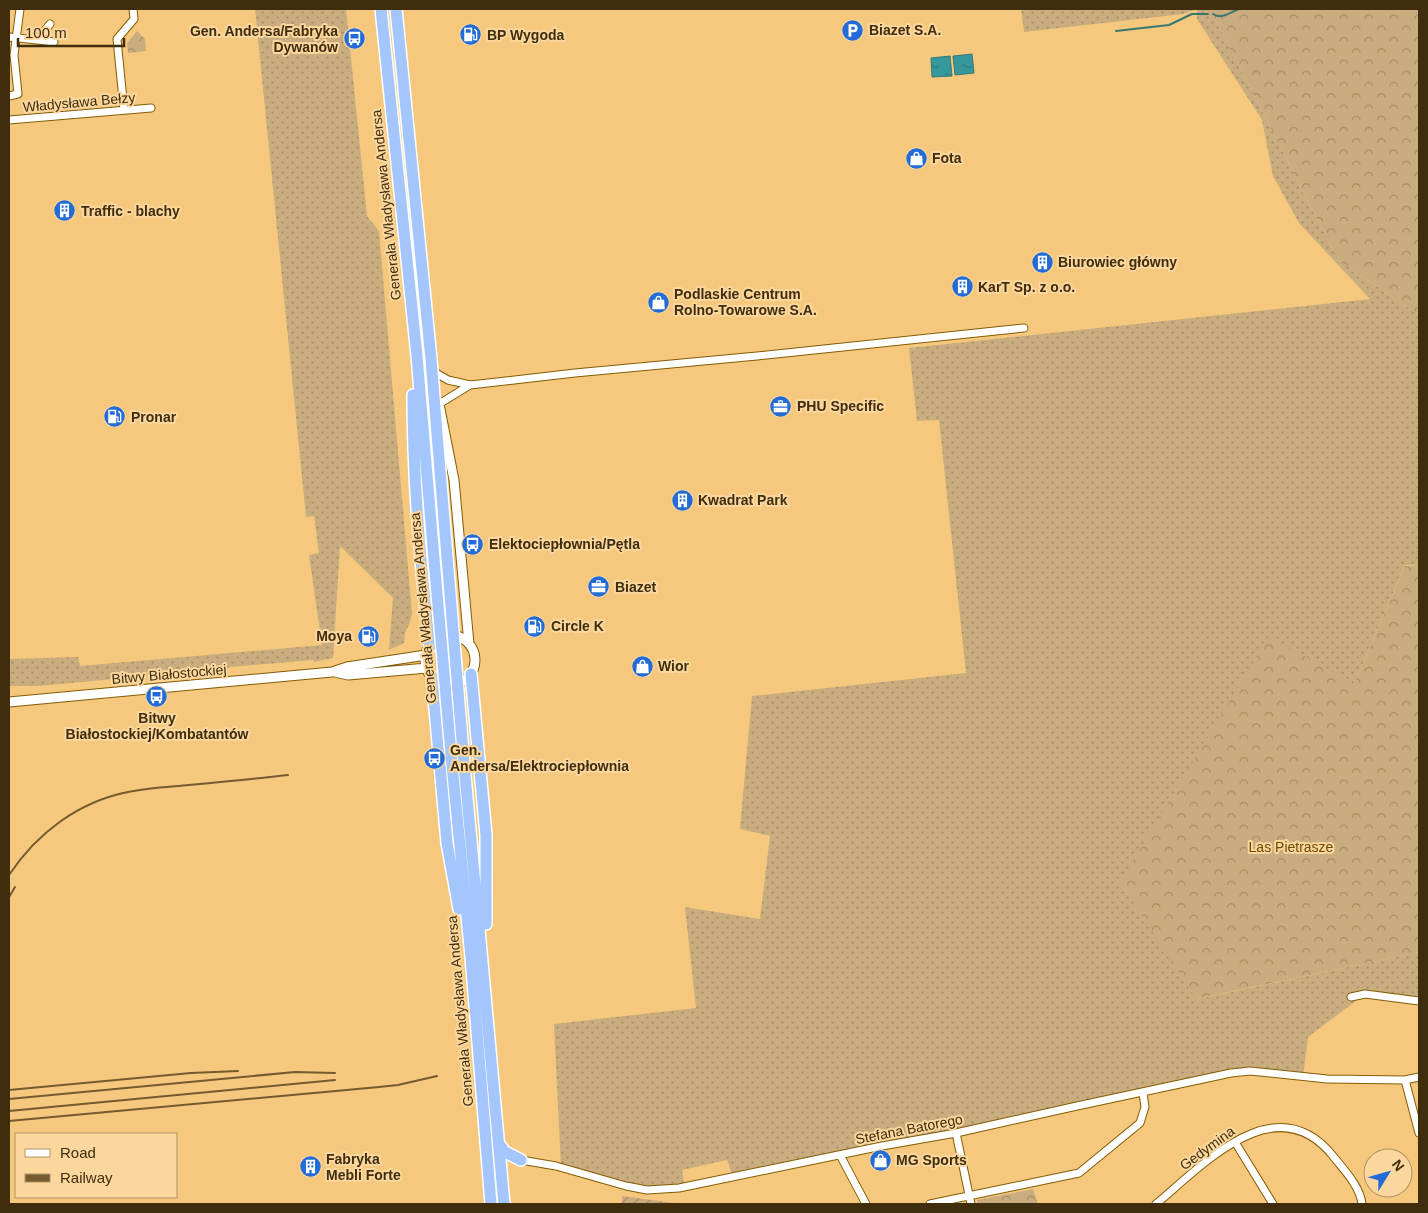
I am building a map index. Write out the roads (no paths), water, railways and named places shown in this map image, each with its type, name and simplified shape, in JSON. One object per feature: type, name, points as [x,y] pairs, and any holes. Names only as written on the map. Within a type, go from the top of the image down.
[{"type":"highway","name":"Generała Władysława Andersa","points":[[381,9],[417,356],[452,765],[499,1144],[504,1204]]},
{"type":"highway","name":"Generała Władysława Andersa","points":[[396,9],[431,359],[464,764],[491,1204]]},
{"type":"highway","points":[[417,356],[414,378],[414,466],[428,651]]},
{"type":"highway","points":[[431,359],[436,373],[440,404]]},
{"type":"highway","points":[[429,672],[447,843],[464,937],[476,958]]},
{"type":"highway","points":[[471,674],[486,851],[486,934],[476,958]]},
{"type":"highway","points":[[499,1144],[505,1152],[521,1160]]},
{"type":"highway","points":[[502,1177],[514,1164],[521,1160]]},
{"type":"street","points":[[9,96],[18,94],[11,55],[20,9]]},
{"type":"street","points":[[124,110],[117,39],[134,18],[133,9]]},
{"type":"street","points":[[37,40],[50,24]]},
{"type":"street","points":[[13,38],[54,42]]},
{"type":"street","name":"Władysława Bełzy","points":[[9,120],[151,108]]},
{"type":"street","points":[[436,373],[448,380],[470,385],[1024,328]]},
{"type":"street","points":[[469,644],[460,637],[449,636],[438,639],[428,651],[429,672],[442,683],[455,684],[466,679],[471,674],[475,659],[469,644],[454,480],[440,404],[470,385]]},
{"type":"street","name":"Bitwy Białostockiej","points":[[9,702],[332,672],[347,667],[428,651]]},
{"type":"street","name":"Bitwy Białostockiej","points":[[332,672],[348,675],[429,672]]},
{"type":"street","points":[[1351,997],[1365,994],[1419,1001]]},
{"type":"street","name":"Stefana Batorego","points":[[521,1160],[556,1166],[626,1186],[647,1190],[663,1190],[956,1133],[1231,1073],[1250,1071],[1276,1072],[1302,1077],[1405,1080],[1419,1078]]},
{"type":"street","points":[[1405,1080],[1419,1133]]},
{"type":"street","points":[[930,1204],[1079,1173],[1140,1123],[1145,1107],[1143,1092]]},
{"type":"street","name":"Gedymina","points":[[1156,1204],[1202,1166],[1244,1136],[1264,1128],[1283,1127],[1305,1133],[1324,1144],[1356,1187],[1362,1204]]},
{"type":"street","points":[[956,1133],[971,1204]]},
{"type":"street","points":[[1235,1142],[1272,1204]]},
{"type":"street","points":[[840,1155],[866,1204]]},
{"type":"water","points":[[972,54],[974,73],[955,75],[953,56]]},
{"type":"water","points":[[950,56],[952,76],[932,77],[931,58]]},
{"type":"waterway","points":[[1213,14],[1223,16],[1239,9]]},
{"type":"waterway","points":[[1116,31],[1169,25],[1192,14],[1208,14]]},
{"type":"railway","points":[[9,875],[32,846],[46,833],[60,822],[92,803],[128,792],[288,775]]},
{"type":"railway","points":[[9,897],[15,887]]},
{"type":"railway","points":[[9,1090],[191,1073],[238,1071]]},
{"type":"railway","points":[[9,1099],[295,1072],[335,1073]]},
{"type":"railway","points":[[9,1121],[379,1087],[398,1085],[437,1076]]},
{"type":"railway","points":[[9,1111],[335,1080]]},
{"type":"place","name":"Biazet S.A.","points":[[853,30]]},
{"type":"place","name":"BP Wygoda","points":[[471,35]]},
{"type":"place","name":"Gen. Andersa/Fabryka Dywanów","points":[[354,39]]},
{"type":"place","name":"Fota","points":[[916,158]]},
{"type":"place","name":"Traffic - blachy","points":[[65,211]]},
{"type":"place","name":"Biurowiec główny","points":[[1042,262]]},
{"type":"place","name":"KarT Sp. z o.o.","points":[[962,287]]},
{"type":"place","name":"Podlaskie Centrum Rolno-Towarowe S.A.","points":[[658,302]]},
{"type":"place","name":"PHU Specific","points":[[781,406]]},
{"type":"place","name":"Pronar","points":[[115,417]]},
{"type":"place","name":"Kwadrat Park","points":[[682,500]]},
{"type":"place","name":"Elektociepłownia/Pętla","points":[[473,544]]},
{"type":"place","name":"Biazet","points":[[599,587]]},
{"type":"place","name":"Circle K","points":[[535,626]]},
{"type":"place","name":"Moya","points":[[368,636]]},
{"type":"place","name":"Wior","points":[[642,666]]},
{"type":"place","name":"Bitwy Białostockiej/Kombatantów","points":[[157,696]]},
{"type":"place","name":"Gen. Andersa/Elektrociepłownia","points":[[434,758]]},
{"type":"place","name":"MG Sports","points":[[880,1160]]},
{"type":"place","name":"Fabryka Mebli Forte","points":[[310,1167]]},
{"type":"park label","name":"Las Pietrasze","points":[[1291,847]]}]
